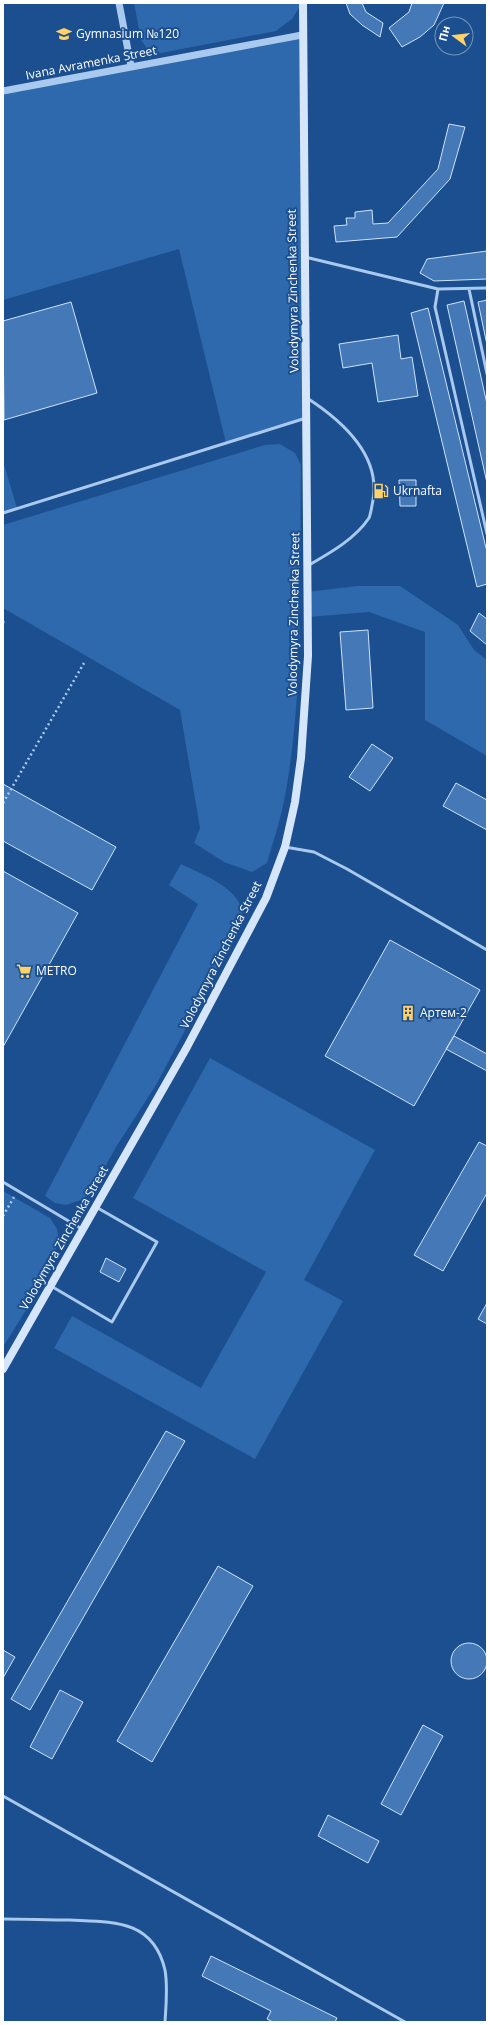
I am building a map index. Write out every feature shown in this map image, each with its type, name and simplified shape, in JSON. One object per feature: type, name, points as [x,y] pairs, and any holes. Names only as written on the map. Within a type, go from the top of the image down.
[{"type":"main road","name":"Volodymyra Zinchenka Street","points":[[3,1369],[188,1047],[266,898],[285,847],[295,802],[301,758],[308,656],[307,398],[302,35],[303,3]]},
{"type":"street","points":[[119,3],[131,66]]},
{"type":"street","name":"Ivana Avramenka Street","points":[[3,91],[302,35]]},
{"type":"lane","points":[[305,257],[438,289],[487,288]]},
{"type":"lane","points":[[438,289],[435,307],[487,534]]},
{"type":"lane","points":[[469,289],[487,374]]},
{"type":"lane","points":[[307,398],[330,413],[361,447],[370,468],[374,492],[369,517],[364,523],[340,545],[307,566]]},
{"type":"lane","points":[[3,513],[306,418]]},
{"type":"lane","points":[[285,847],[314,852],[347,869],[487,950]]},
{"type":"lane","points":[[3,1182],[83,1229]]},
{"type":"lane","points":[[51,1286],[112,1322],[157,1242],[96,1207]]},
{"type":"lane","points":[[3,1796],[405,2022]]},
{"type":"lane","points":[[3,1919],[115,1922],[134,1929],[146,1936],[155,1946],[165,1971],[165,2022]]},
{"type":"path","points":[[3,623],[5,619]]},
{"type":"path","points":[[3,803],[84,663]]},
{"type":"path","points":[[3,1216],[17,1191]]},
{"type":"shaded area","points":[[134,3],[302,3],[292,19],[276,31],[161,53],[148,50],[141,40]]},
{"type":"shaded area","points":[[302,35],[306,418],[226,443],[179,249],[3,300],[3,91]]},
{"type":"shaded area","points":[[280,444],[295,453],[301,465],[300,631],[296,714],[285,796],[279,822],[267,863],[252,872],[224,862],[194,843],[200,828],[180,710],[3,608],[3,525],[265,445]]},
{"type":"shaded area","points":[[3,461],[17,508],[3,513]]},
{"type":"shaded area","points":[[357,586],[400,586],[458,625],[474,650],[487,660],[487,756],[425,720],[425,632],[369,612],[308,617],[307,592]]},
{"type":"shaded area","points":[[181,864],[217,882],[233,894],[242,910],[242,923],[156,1085],[116,1147],[90,1194],[81,1200],[66,1205],[55,1203],[45,1196],[198,904],[169,885]]},
{"type":"shaded area","points":[[210,1058],[375,1150],[304,1280],[343,1301],[255,1459],[54,1348],[72,1316],[201,1388],[266,1272],[133,1198]]},
{"type":"shaded area","points":[[3,1191],[50,1218],[57,1229],[59,1242],[28,1307],[3,1347]]},
{"type":"building","points":[[346,3],[362,3],[366,12],[383,23],[380,37],[362,25],[350,14]]},
{"type":"building","points":[[412,3],[444,3],[438,16],[434,16],[434,25],[420,37],[402,47],[389,28],[409,12]]},
{"type":"building","points":[[449,124],[465,127],[450,179],[397,237],[336,242],[334,226],[347,225],[346,218],[355,218],[355,212],[372,210],[373,224],[388,223],[438,169]]},
{"type":"building","points":[[487,251],[487,279],[434,281],[420,273],[427,259]]},
{"type":"building","points":[[487,300],[487,345],[478,302]]},
{"type":"building","points":[[464,301],[487,404],[487,483],[447,305]]},
{"type":"building","points":[[71,302],[97,393],[4,420],[3,321]]},
{"type":"building","points":[[428,308],[487,552],[487,584],[477,587],[411,313]]},
{"type":"building","points":[[398,335],[401,359],[412,357],[418,396],[378,402],[372,363],[343,368],[339,344]]},
{"type":"building","points":[[399,480],[416,480],[416,506],[400,506]]},
{"type":"building","points":[[479,613],[487,619],[487,645],[470,631]]},
{"type":"building","points":[[368,630],[373,708],[346,710],[340,632]]},
{"type":"building","points":[[372,744],[393,758],[370,791],[349,777]]},
{"type":"building","points":[[456,783],[487,800],[487,830],[443,806]]},
{"type":"building","points":[[3,784],[116,847],[92,890],[3,841]]},
{"type":"building","name":"METRO","points":[[3,871],[78,913],[3,1047]]},
{"type":"building","name":"Артем-2","points":[[390,940],[480,990],[414,1106],[325,1056]]},
{"type":"building","points":[[454,1036],[487,1054],[487,1071],[446,1049]]},
{"type":"building","points":[[479,1142],[487,1146],[487,1193],[443,1271],[414,1255]]},
{"type":"building","points":[[106,1258],[126,1269],[119,1282],[100,1272]]},
{"type":"building","points":[[487,1303],[487,1324],[478,1319]]},
{"type":"building","points":[[166,1431],[185,1441],[30,1710],[11,1699]]},
{"type":"building","points":[[218,1566],[253,1586],[152,1762],[117,1741]]},
{"type":"building","points":[[473,1643],[482,1648],[486,1654],[486,1668],[482,1674],[473,1679],[465,1679],[456,1674],[452,1668],[451,1657],[456,1648],[462,1644]]},
{"type":"building","points":[[3,1650],[15,1657],[3,1678]]},
{"type":"building","points":[[60,1690],[83,1702],[52,1759],[30,1747]]},
{"type":"building","points":[[423,1725],[443,1736],[401,1815],[381,1804]]},
{"type":"building","points":[[328,1815],[379,1841],[368,1863],[318,1836]]},
{"type":"building","points":[[211,1956],[337,2018],[335,2022],[273,2022],[267,2019],[271,2011],[202,1976]]},
{"type":"place","name":"Gymnasium №120","points":[[64,34]]},
{"type":"place","name":"Ukrnafta","points":[[381,491]]},
{"type":"place","name":"METRO","points":[[24,971]]},
{"type":"place","name":"Артем-2","points":[[408,1013]]}]
